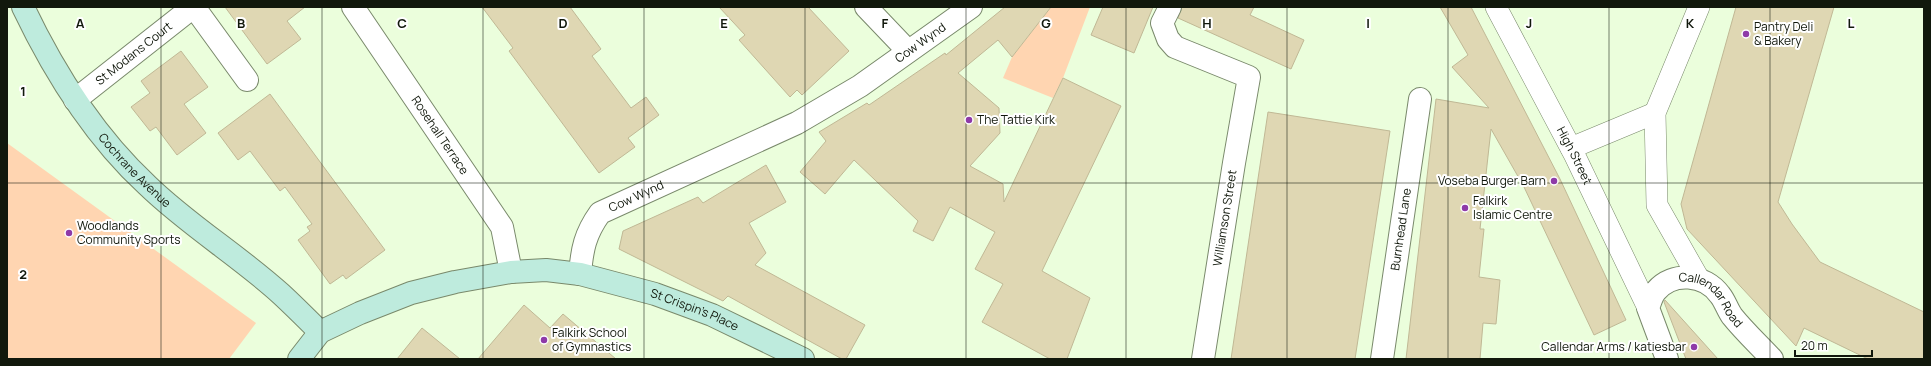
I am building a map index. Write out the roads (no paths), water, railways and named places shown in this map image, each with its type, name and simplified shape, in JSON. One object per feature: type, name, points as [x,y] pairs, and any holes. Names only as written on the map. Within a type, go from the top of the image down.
[{"type":"main road","name":"Cochrane Avenue","points":[[23,7],[33,29],[75,100],[110,145],[146,185],[184,218],[280,293],[320,332]]},
{"type":"main road","points":[[299,359],[320,332],[360,313],[411,294],[455,282],[511,272],[546,270],[580,274]]},
{"type":"main road","name":"St Crispin's Place","points":[[580,274],[655,294],[712,315],[803,359]]},
{"type":"street","name":"St Modans Court","points":[[75,100],[194,7],[247,80]]},
{"type":"street","name":"Rosehall Terrace","points":[[352,7],[502,227],[511,272]]},
{"type":"street","points":[[866,7],[908,51]]},
{"type":"street","name":"Cow Wynd","points":[[580,274],[582,250],[590,228],[600,213],[797,123],[860,86],[971,7]]},
{"type":"street","name":"Williamson Street","points":[[1170,7],[1162,23],[1168,39],[1175,47],[1249,77],[1203,359]]},
{"type":"street","name":"High Street","points":[[1496,7],[1571,148],[1648,308]]},
{"type":"street","points":[[1698,7],[1655,113],[1656,205],[1705,282]]},
{"type":"street","name":"Burnhead Lane","points":[[1382,359],[1420,99]]},
{"type":"street","points":[[1571,148],[1655,113]]},
{"type":"street","name":"Callendar Road","points":[[1648,308],[1655,292],[1668,281],[1683,276],[1705,282],[1720,294],[1732,316],[1772,359]]},
{"type":"street","points":[[1648,308],[1667,359]]},
{"type":"place","name":"Pantry Deli & Bakery","points":[[1746,34]]},
{"type":"place","name":"The Tattie Kirk","points":[[969,120]]},
{"type":"place","name":"Voseba Burger Barn","points":[[1554,181]]},
{"type":"place","name":"Falkirk Islamic Centre","points":[[1465,208]]},
{"type":"place","name":"Woodlands Community Sports","points":[[69,233]]},
{"type":"place","name":"Falkirk School of Gymnastics","points":[[544,340]]},
{"type":"place","name":"Callendar Arms / katiesbar","points":[[1694,347]]}]
